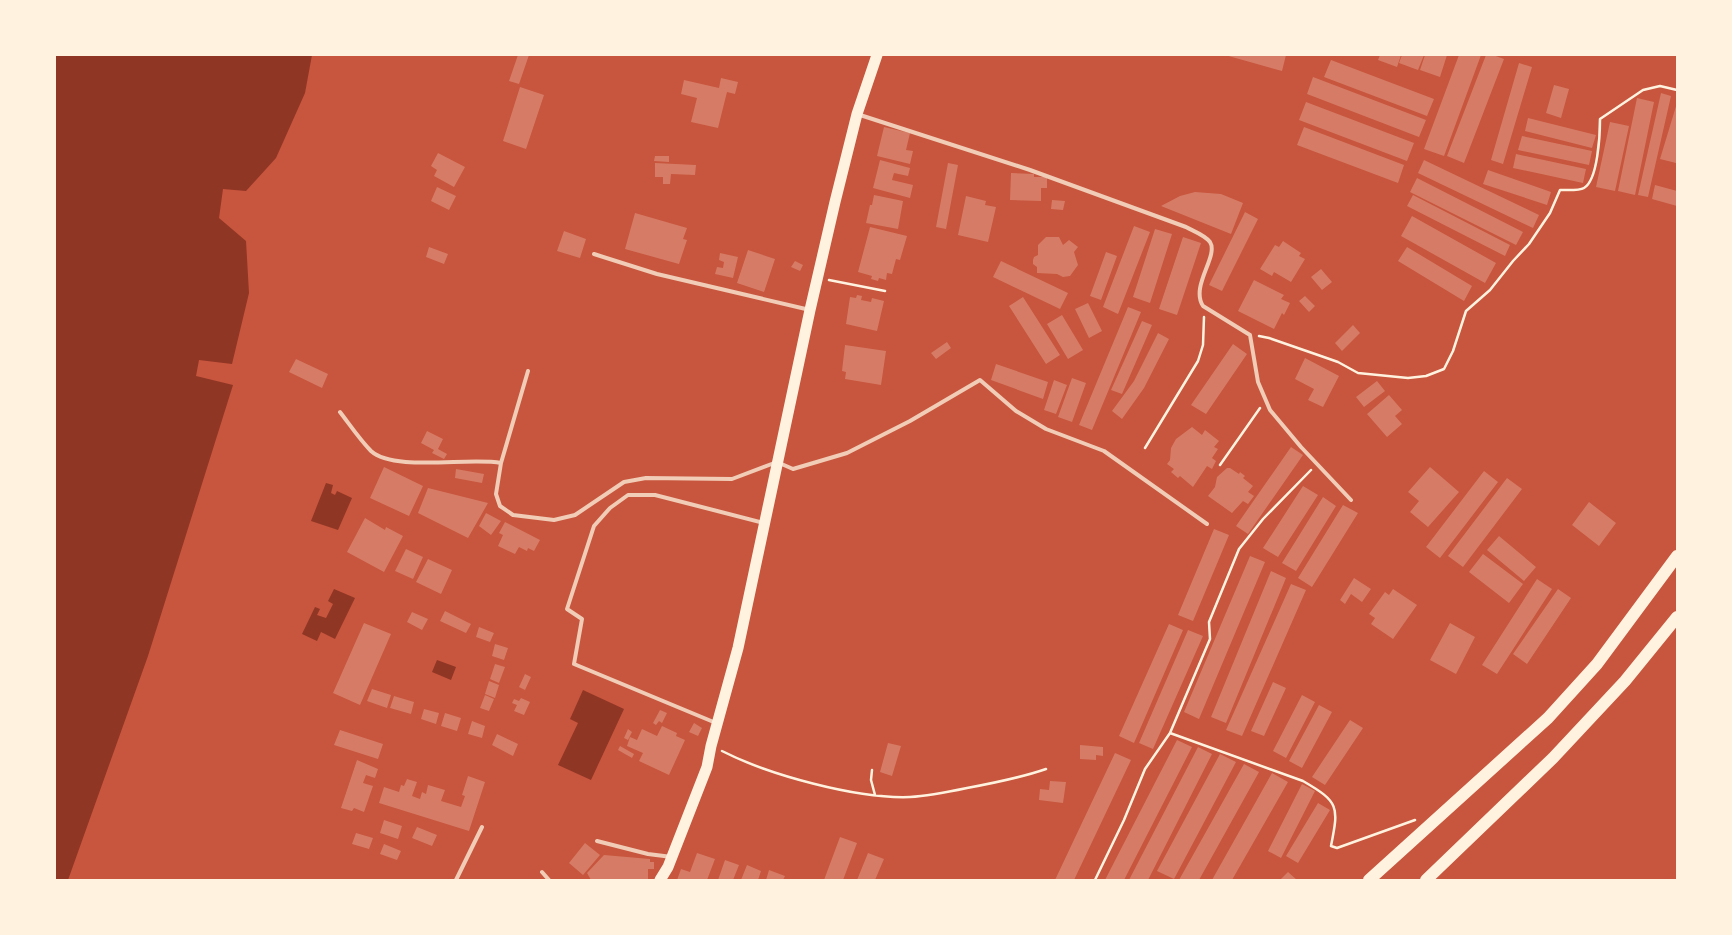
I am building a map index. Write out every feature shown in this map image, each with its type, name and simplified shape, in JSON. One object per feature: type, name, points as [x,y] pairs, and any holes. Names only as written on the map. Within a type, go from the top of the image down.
[{"type":"highway","points":[[660,880],[672,857],[707,767],[711,746],[738,648],[818,275],[857,114],[877,55]]},
{"type":"highway","points":[[1369,880],[1548,718],[1597,664],[1677,556]]},
{"type":"highway","points":[[1428,879],[1553,758],[1625,681],[1677,617]]},
{"type":"street","points":[[857,114],[1030,170],[1186,227],[1209,241],[1213,250],[1199,292],[1199,300],[1203,306],[1250,335],[1258,382],[1270,410],[1301,447],[1351,500]]},
{"type":"street","points":[[594,254],[657,274],[810,310]]},
{"type":"street","points":[[528,371],[500,463],[496,494],[500,506],[514,515],[554,520],[575,515],[624,482],[646,478],[732,479],[777,462],[793,469],[847,453],[910,421],[980,380],[1016,411],[1046,429],[1104,451],[1207,524]]},
{"type":"street","points":[[340,412],[371,451],[384,459],[439,464],[484,460],[500,463]]},
{"type":"street","points":[[718,724],[574,664],[582,619],[567,609],[594,526],[610,508],[628,495],[655,495],[765,523]]},
{"type":"street","points":[[456,880],[482,827]]},
{"type":"street","points":[[597,841],[648,854],[672,857]]},
{"type":"street","points":[[542,872],[549,880]]},
{"type":"path","points":[[1250,335],[1268,338],[1318,354],[1338,362],[1358,373],[1408,378],[1426,376],[1444,369],[1453,351],[1466,311],[1490,290],[1513,261],[1529,244],[1550,213],[1560,190],[1583,189],[1588,184],[1597,160],[1600,119],[1643,90],[1660,86],[1677,90]]},
{"type":"path","points":[[818,275],[832,281],[884,291]]},
{"type":"path","points":[[1145,448],[1198,361],[1203,344],[1203,306]]},
{"type":"path","points":[[1220,465],[1260,408],[1264,396]]},
{"type":"path","points":[[1095,880],[1124,820],[1145,769],[1170,733],[1210,639],[1209,622],[1239,549],[1263,519],[1301,479],[1311,470],[1322,469]]},
{"type":"path","points":[[1170,733],[1303,781],[1322,792],[1330,800],[1337,816],[1331,846],[1337,848],[1418,819]]},
{"type":"path","points":[[711,746],[745,763],[804,780],[875,795],[910,797],[952,791],[1019,778],[1046,769]]},
{"type":"path","points":[[872,770],[871,780],[875,795]]},
{"type":"shaded area","points":[[55,55],[312,55],[305,93],[276,158],[246,191],[223,189],[219,218],[246,241],[249,293],[232,364],[199,360],[196,376],[233,385],[148,656],[68,880],[55,880]]},
{"type":"shaded area","points":[[326,483],[333,485],[331,493],[335,495],[337,491],[352,498],[338,530],[311,521]]},
{"type":"shaded area","points":[[334,589],[355,598],[335,639],[321,632],[317,641],[302,634],[315,607],[320,609],[317,615],[326,618],[333,604],[328,601]]},
{"type":"shaded area","points":[[437,660],[456,667],[451,680],[432,672]]},
{"type":"shaded area","points":[[583,690],[624,709],[591,780],[558,765],[578,723],[570,719]]},
{"type":"building","points":[[518,55],[529,55],[519,84],[509,81]]},
{"type":"building","points":[[1225,55],[1286,55],[1282,71]]},
{"type":"building","points":[[1380,55],[1401,55],[1397,67],[1378,60]]},
{"type":"building","points":[[1402,55],[1424,55],[1418,70],[1399,63]]},
{"type":"building","points":[[1425,55],[1447,55],[1440,77],[1420,70]]},
{"type":"building","points":[[1459,55],[1481,55],[1444,156],[1424,149]]},
{"type":"building","points":[[1486,55],[1493,55],[1504,59],[1464,163],[1447,156]]},
{"type":"building","points":[[1331,60],[1434,99],[1427,116],[1324,77]]},
{"type":"building","points":[[1519,63],[1532,67],[1503,164],[1491,160]]},
{"type":"building","points":[[1313,77],[1426,120],[1419,137],[1307,94]]},
{"type":"building","points":[[721,78],[738,82],[735,94],[727,92],[718,128],[691,122],[697,98],[681,94],[684,80],[719,88]]},
{"type":"building","points":[[1554,85],[1569,89],[1561,118],[1546,113]]},
{"type":"building","points":[[520,87],[544,95],[526,149],[503,141]]},
{"type":"building","points":[[1661,93],[1671,96],[1648,197],[1638,195]]},
{"type":"building","points":[[1637,98],[1654,102],[1635,195],[1618,191]]},
{"type":"building","points":[[1306,102],[1414,143],[1407,161],[1299,120]]},
{"type":"building","points":[[1677,103],[1677,160],[1676,163],[1660,159]]},
{"type":"building","points":[[1528,118],[1596,135],[1592,148],[1525,131]]},
{"type":"building","points":[[1610,122],[1629,126],[1615,191],[1596,187]]},
{"type":"building","points":[[884,127],[910,133],[906,150],[913,151],[910,164],[877,156]]},
{"type":"building","points":[[1304,127],[1404,165],[1398,183],[1297,145]]},
{"type":"building","points":[[1522,136],[1592,151],[1589,165],[1518,150]]},
{"type":"building","points":[[438,153],[465,167],[454,187],[434,176],[437,170],[431,166]]},
{"type":"building","points":[[1516,154],[1586,169],[1583,183],[1513,168]]},
{"type":"building","points":[[655,156],[669,156],[669,162],[654,161]]},
{"type":"building","points":[[880,160],[910,168],[908,176],[894,173],[892,180],[913,185],[910,198],[873,188]]},
{"type":"building","points":[[1424,160],[1539,215],[1533,228],[1418,173]]},
{"type":"building","points":[[655,163],[696,165],[695,175],[671,174],[670,184],[663,184],[663,177],[655,177]]},
{"type":"building","points":[[948,163],[958,165],[946,229],[936,227]]},
{"type":"building","points":[[1488,170],[1551,192],[1547,205],[1483,184]]},
{"type":"building","points":[[1011,173],[1034,174],[1034,177],[1047,177],[1047,188],[1041,188],[1041,201],[1010,200]]},
{"type":"building","points":[[1417,178],[1523,232],[1516,245],[1410,192]]},
{"type":"building","points":[[1655,185],[1677,191],[1677,206],[1652,199]]},
{"type":"building","points":[[437,187],[456,196],[449,210],[431,201]]},
{"type":"building","points":[[1195,192],[1221,194],[1243,203],[1231,234],[1161,206],[1180,196]]},
{"type":"building","points":[[874,195],[903,201],[898,229],[866,223]]},
{"type":"building","points":[[1413,195],[1510,245],[1505,256],[1407,206]]},
{"type":"building","points":[[966,196],[986,201],[985,205],[996,207],[988,242],[958,235]]},
{"type":"building","points":[[1052,200],[1065,201],[1063,210],[1051,209]]},
{"type":"building","points":[[1245,212],[1258,219],[1222,291],[1209,285]]},
{"type":"building","points":[[635,213],[687,228],[683,239],[687,240],[679,264],[625,249]]},
{"type":"building","points":[[1412,216],[1496,263],[1485,283],[1401,236]]},
{"type":"building","points":[[1134,226],[1150,232],[1118,314],[1103,307]]},
{"type":"building","points":[[870,227],[907,236],[900,260],[896,259],[892,274],[887,273],[886,280],[879,278],[878,281],[871,279],[872,276],[858,272]]},
{"type":"building","points":[[1155,229],[1172,234],[1150,303],[1133,297]]},
{"type":"building","points":[[564,231],[586,239],[580,258],[557,251]]},
{"type":"building","points":[[1046,237],[1059,237],[1063,245],[1069,240],[1078,247],[1074,252],[1078,265],[1070,276],[1063,277],[1057,274],[1037,273],[1037,267],[1033,264],[1033,260],[1034,257],[1038,255],[1038,245]]},
{"type":"building","points":[[1183,237],[1201,243],[1177,315],[1159,309]]},
{"type":"building","points":[[1283,241],[1301,253],[1299,256],[1305,259],[1291,282],[1274,272],[1272,276],[1260,269],[1275,245],[1279,247]]},
{"type":"building","points":[[429,247],[448,254],[444,264],[426,257]]},
{"type":"building","points":[[1407,247],[1472,286],[1464,301],[1398,261]]},
{"type":"building","points":[[748,250],[775,259],[764,292],[737,283]]},
{"type":"building","points":[[1106,252],[1117,256],[1101,300],[1090,296]]},
{"type":"building","points":[[720,253],[738,257],[733,278],[715,274],[717,267],[723,268],[724,262],[719,260]]},
{"type":"building","points":[[795,261],[803,265],[800,271],[791,267]]},
{"type":"building","points":[[1001,261],[1068,293],[1060,309],[993,277]]},
{"type":"building","points":[[1321,269],[1332,282],[1322,290],[1311,277]]},
{"type":"building","points":[[1254,280],[1284,295],[1281,299],[1290,303],[1284,315],[1282,313],[1274,329],[1238,311]]},
{"type":"building","points":[[857,295],[862,296],[861,300],[871,302],[872,298],[884,301],[877,331],[846,324],[850,297],[856,298]]},
{"type":"building","points":[[1305,296],[1315,306],[1309,312],[1299,301]]},
{"type":"building","points":[[1023,297],[1060,355],[1046,364],[1009,306]]},
{"type":"building","points":[[1088,303],[1102,331],[1089,338],[1075,309]]},
{"type":"building","points":[[1128,307],[1141,312],[1092,430],[1079,425]]},
{"type":"building","points":[[1062,315],[1083,350],[1068,359],[1047,324]]},
{"type":"building","points":[[1142,321],[1152,325],[1122,394],[1111,390]]},
{"type":"building","points":[[1353,325],[1360,333],[1342,351],[1335,343]]},
{"type":"building","points":[[1158,333],[1169,339],[1144,388],[1122,419],[1112,411],[1134,381]]},
{"type":"building","points":[[947,342],[951,348],[936,359],[931,353]]},
{"type":"building","points":[[1233,344],[1247,354],[1206,414],[1191,405]]},
{"type":"building","points":[[845,345],[886,351],[881,385],[845,379],[846,372],[842,371]]},
{"type":"building","points":[[1305,358],[1339,376],[1323,407],[1308,400],[1314,389],[1295,379]]},
{"type":"building","points":[[296,359],[328,374],[322,388],[289,372]]},
{"type":"building","points":[[996,364],[1048,382],[1043,399],[991,380]]},
{"type":"building","points":[[1072,378],[1086,383],[1072,422],[1058,417]]},
{"type":"building","points":[[1054,380],[1067,385],[1056,414],[1044,410]]},
{"type":"building","points":[[1377,381],[1385,391],[1364,407],[1356,397]]},
{"type":"building","points":[[1389,395],[1402,410],[1395,416],[1402,424],[1387,437],[1367,414]]},
{"type":"building","points":[[1192,427],[1202,435],[1205,430],[1219,441],[1214,447],[1218,449],[1212,458],[1216,461],[1212,469],[1207,466],[1193,487],[1180,476],[1178,478],[1171,472],[1174,469],[1167,464],[1170,460],[1171,448],[1176,439]]},
{"type":"building","points":[[427,431],[443,439],[438,449],[447,454],[444,459],[432,453],[434,450],[421,443]]},
{"type":"building","points":[[1291,447],[1303,455],[1248,534],[1236,526]]},
{"type":"building","points":[[384,467],[423,486],[409,516],[370,498]]},
{"type":"building","points":[[1430,467],[1459,492],[1428,527],[1410,512],[1419,501],[1408,492]]},
{"type":"building","points":[[1227,468],[1230,468],[1239,474],[1240,472],[1245,476],[1243,478],[1253,486],[1248,492],[1254,496],[1248,504],[1243,501],[1232,513],[1208,496],[1215,487],[1217,477]]},
{"type":"building","points":[[456,469],[484,474],[482,483],[455,478]]},
{"type":"building","points":[[1484,471],[1498,482],[1440,558],[1426,547]]},
{"type":"building","points":[[1507,478],[1522,489],[1463,567],[1448,556]]},
{"type":"building","points":[[1303,486],[1318,495],[1278,557],[1263,548]]},
{"type":"building","points":[[428,488],[488,503],[468,538],[418,513]]},
{"type":"building","points":[[1323,497],[1336,506],[1296,571],[1282,563]]},
{"type":"building","points":[[1589,502],[1616,523],[1599,546],[1572,525]]},
{"type":"building","points":[[1343,505],[1358,513],[1312,587],[1298,578]]},
{"type":"building","points":[[486,513],[501,521],[491,535],[479,526]]},
{"type":"building","points":[[365,518],[385,530],[386,527],[403,536],[384,572],[347,552]]},
{"type":"building","points":[[505,522],[540,540],[534,551],[528,548],[527,551],[519,547],[515,554],[498,546],[503,535],[499,533]]},
{"type":"building","points":[[1214,529],[1229,535],[1193,621],[1178,615]]},
{"type":"building","points":[[1499,536],[1536,567],[1524,581],[1487,550]]},
{"type":"building","points":[[406,549],[423,557],[413,579],[395,571]]},
{"type":"building","points":[[1483,554],[1523,584],[1509,603],[1469,572]]},
{"type":"building","points":[[1250,556],[1265,562],[1199,719],[1184,712]]},
{"type":"building","points":[[428,559],[452,570],[441,594],[416,582]]},
{"type":"building","points":[[1271,571],[1286,578],[1226,723],[1211,717]]},
{"type":"building","points":[[1354,578],[1371,589],[1362,602],[1351,594],[1345,604],[1340,600]]},
{"type":"building","points":[[1537,579],[1552,589],[1497,674],[1482,665]]},
{"type":"building","points":[[1291,584],[1306,590],[1242,736],[1226,730]]},
{"type":"building","points":[[1393,589],[1417,605],[1393,639],[1371,624],[1375,618],[1369,614],[1385,592],[1389,595]]},
{"type":"building","points":[[1558,589],[1571,598],[1527,664],[1513,654]]},
{"type":"building","points":[[445,611],[471,624],[466,633],[440,621]]},
{"type":"building","points":[[412,612],[428,619],[422,630],[407,622]]},
{"type":"building","points":[[364,623],[391,634],[360,705],[333,693]]},
{"type":"building","points":[[1450,623],[1475,637],[1456,674],[1430,660]]},
{"type":"building","points":[[1169,624],[1183,630],[1134,743],[1119,736]]},
{"type":"building","points":[[479,627],[494,633],[490,642],[476,637]]},
{"type":"building","points":[[1188,630],[1203,636],[1153,749],[1139,743]]},
{"type":"building","points":[[495,644],[508,648],[504,660],[492,656]]},
{"type":"building","points":[[495,664],[505,667],[499,683],[490,679]]},
{"type":"building","points":[[525,674],[531,677],[525,690],[519,687]]},
{"type":"building","points":[[489,681],[499,685],[495,698],[485,694]]},
{"type":"building","points":[[1273,682],[1286,688],[1264,736],[1251,731]]},
{"type":"building","points":[[372,689],[391,695],[387,708],[367,701]]},
{"type":"building","points":[[485,695],[494,699],[489,711],[480,708]]},
{"type":"building","points":[[1302,695],[1315,702],[1286,758],[1273,751]]},
{"type":"building","points":[[394,696],[414,702],[411,714],[390,708]]},
{"type":"building","points":[[521,698],[530,702],[524,715],[514,711],[517,705],[512,703],[514,699],[519,701]]},
{"type":"building","points":[[1319,705],[1332,712],[1302,768],[1289,761]]},
{"type":"building","points":[[424,709],[439,713],[436,724],[421,719]]},
{"type":"building","points":[[660,710],[667,713],[662,723],[659,721],[656,725],[653,723]]},
{"type":"building","points":[[445,713],[461,718],[457,731],[441,726]]},
{"type":"building","points":[[1350,720],[1363,728],[1325,785],[1312,777]]},
{"type":"building","points":[[472,721],[485,726],[482,738],[468,734]]},
{"type":"building","points":[[694,723],[702,728],[698,736],[689,732]]},
{"type":"building","points":[[662,726],[677,733],[676,736],[685,740],[669,775],[639,761],[643,753],[627,746],[630,737],[637,740],[642,729],[657,736]]},
{"type":"building","points":[[628,729],[632,732],[628,740],[624,738]]},
{"type":"building","points":[[340,730],[383,744],[378,759],[334,745]]},
{"type":"building","points":[[497,734],[518,744],[513,756],[492,745]]},
{"type":"building","points":[[1177,740],[1192,747],[1124,880],[1105,880]]},
{"type":"building","points":[[888,743],[901,746],[892,776],[880,772]]},
{"type":"building","points":[[1080,745],[1103,747],[1103,756],[1096,755],[1096,760],[1080,759]]},
{"type":"building","points":[[620,746],[634,754],[632,758],[618,750]]},
{"type":"building","points":[[1198,747],[1212,754],[1148,880],[1129,880]]},
{"type":"building","points":[[1115,753],[1131,760],[1074,880],[1055,880]]},
{"type":"building","points":[[1220,754],[1236,762],[1174,879],[1157,871]]},
{"type":"building","points":[[357,760],[378,769],[375,778],[366,775],[363,783],[373,786],[364,812],[354,808],[352,811],[341,808]]},
{"type":"building","points":[[1244,764],[1259,772],[1199,880],[1179,880]]},
{"type":"building","points":[[1272,773],[1288,782],[1232,880],[1212,880]]},
{"type":"building","points":[[468,776],[485,782],[469,831],[379,803],[384,787],[399,792],[401,785],[404,786],[407,779],[417,782],[412,796],[420,799],[422,792],[426,794],[428,785],[445,790],[441,801],[461,807],[465,796],[462,795]]},
{"type":"building","points":[[1050,781],[1066,782],[1063,803],[1039,800],[1040,789],[1049,790]]},
{"type":"building","points":[[1302,784],[1315,791],[1281,858],[1268,851]]},
{"type":"building","points":[[1318,803],[1330,810],[1298,863],[1286,856]]},
{"type":"building","points":[[384,820],[402,826],[398,839],[380,833]]},
{"type":"building","points":[[417,827],[437,835],[432,846],[412,838]]},
{"type":"building","points":[[356,833],[373,838],[369,849],[352,844]]},
{"type":"building","points":[[840,837],[857,843],[843,880],[824,880]]},
{"type":"building","points":[[585,843],[600,855],[583,875],[569,863]]},
{"type":"building","points":[[384,844],[401,851],[397,860],[380,854]]},
{"type":"building","points":[[697,853],[715,859],[707,880],[677,880],[681,869],[690,872]]},
{"type":"building","points":[[868,853],[884,859],[875,880],[857,880]]},
{"type":"building","points":[[604,855],[650,859],[650,862],[654,862],[654,869],[648,869],[648,880],[591,880],[587,873]]},
{"type":"building","points":[[725,860],[739,865],[733,880],[718,880]]},
{"type":"building","points":[[747,865],[761,871],[758,880],[741,880]]},
{"type":"building","points":[[769,870],[785,876],[783,880],[766,880]]},
{"type":"building","points":[[1288,872],[1297,880],[1280,880]]}]
